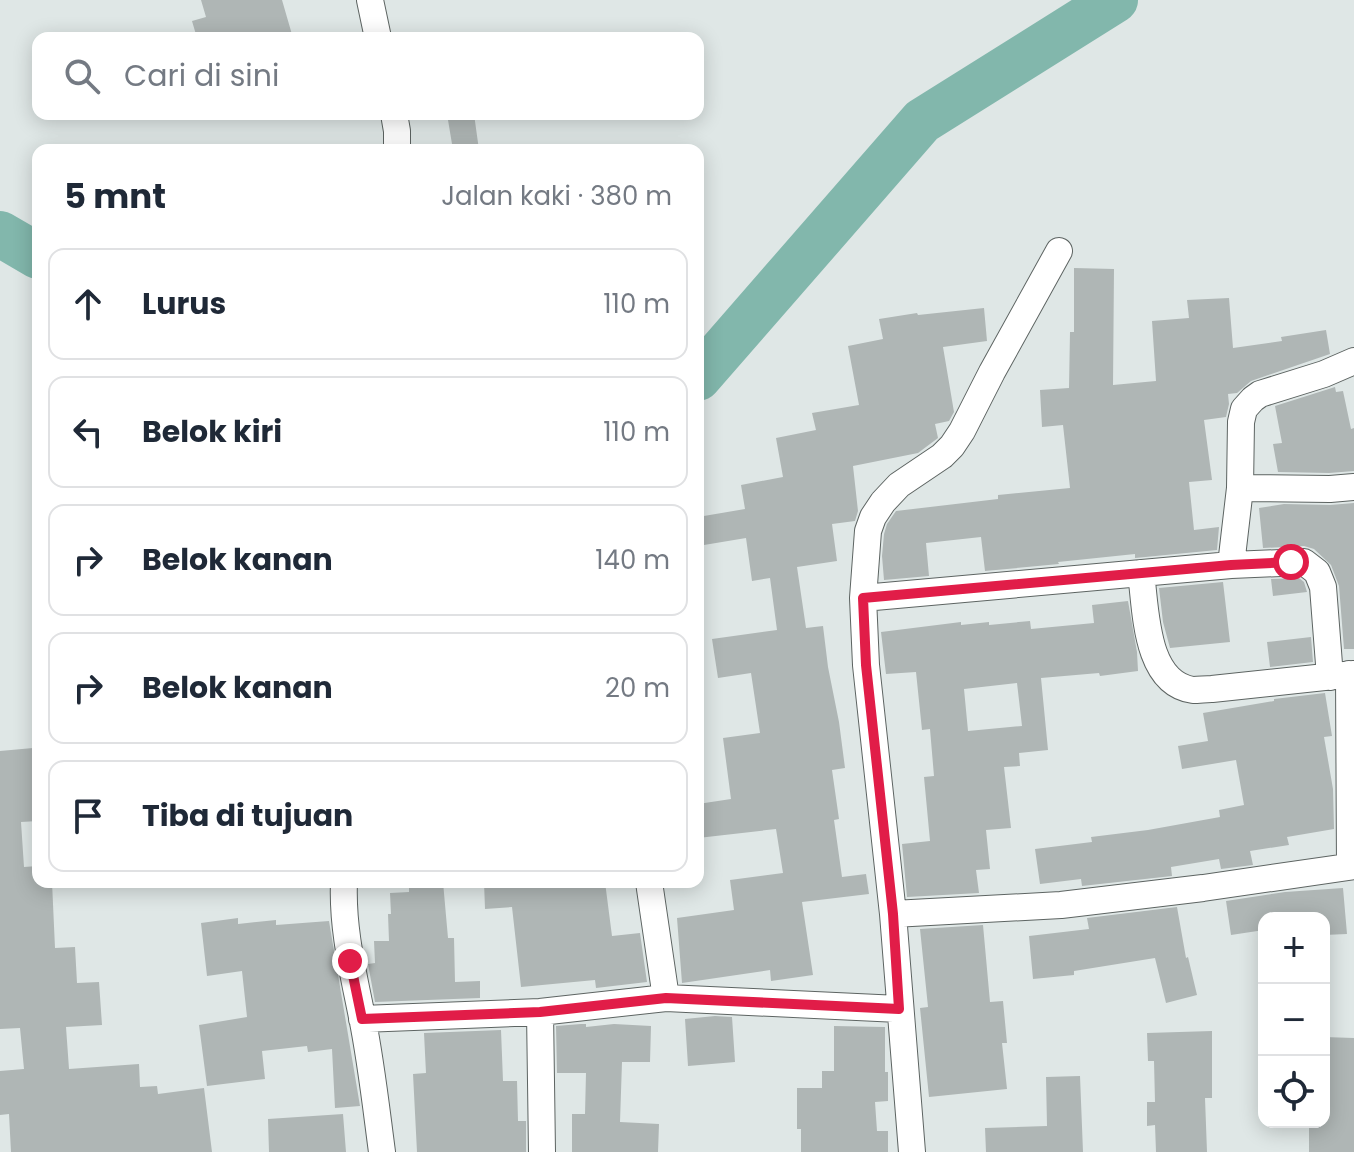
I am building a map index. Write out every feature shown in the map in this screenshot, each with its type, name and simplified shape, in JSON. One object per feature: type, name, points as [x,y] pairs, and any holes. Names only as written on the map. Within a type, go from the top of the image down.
[{"type":"street","points":[[370,0],[377,32]]},
{"type":"street","points":[[395,120],[397,144]]},
{"type":"street","points":[[912,1152],[893,914],[866,665],[863,598],[868,531],[883,502],[899,485],[952,446],[1059,251]]},
{"type":"street","points":[[1231,565],[1240,488],[1244,409],[1260,394],[1354,361]]},
{"type":"street","points":[[1240,488],[1354,487]]},
{"type":"street","points":[[863,598],[1231,565],[1304,562],[1317,572],[1323,587],[1344,675],[1352,866],[1061,905],[893,914]]},
{"type":"street","points":[[1141,573],[1153,653],[1169,678],[1179,684],[1192,690],[1212,689],[1344,675]]},
{"type":"street","points":[[344,888],[350,961],[382,1152]]},
{"type":"street","points":[[650,888],[666,998]]},
{"type":"street","points":[[362,1019],[540,1012],[666,998],[899,1009]]},
{"type":"street","points":[[540,1012],[542,1152]]},
{"type":"building","points":[[201,0],[282,0],[291,32],[195,32],[192,21],[206,17]]},
{"type":"building","points":[[448,120],[475,120],[478,144],[452,144]]},
{"type":"building","points":[[1074,268],[1114,269],[1113,385],[1156,381],[1152,321],[1189,318],[1187,300],[1229,298],[1233,348],[1282,341],[1281,337],[1326,330],[1330,354],[1251,381],[1237,393],[1228,394],[1226,417],[1204,420],[1212,480],[1189,482],[1194,530],[1219,527],[1217,550],[1135,558],[1135,554],[985,571],[981,537],[926,543],[929,576],[884,580],[884,534],[896,511],[998,499],[998,495],[1070,488],[1063,425],[1042,427],[1040,390],[1069,388],[1070,332],[1074,332]]},
{"type":"building","points":[[984,308],[987,341],[943,347],[954,412],[949,421],[935,424],[938,438],[918,453],[853,466],[858,511],[855,521],[832,524],[837,561],[797,567],[806,628],[823,626],[839,722],[845,768],[832,770],[839,819],[834,820],[842,877],[866,874],[869,894],[802,902],[813,975],[771,981],[770,970],[682,983],[677,918],[734,910],[730,880],[783,873],[776,829],[704,837],[704,803],[731,799],[723,738],[760,733],[751,673],[718,678],[712,639],[777,630],[770,578],[752,581],[746,538],[704,545],[704,516],[745,509],[741,485],[783,477],[776,438],[816,430],[812,413],[859,405],[848,346],[883,339],[879,319]]},
{"type":"building","points":[[1335,387],[1336,392],[1343,391],[1351,429],[1354,428],[1354,471],[1278,472],[1273,444],[1282,443],[1275,406]]},
{"type":"building","points":[[1354,503],[1354,649],[1344,649],[1339,586],[1331,565],[1314,549],[1304,546],[1263,548],[1259,508],[1284,504]]},
{"type":"building","points":[[1299,578],[1307,592],[1273,596],[1271,579]]},
{"type":"building","points":[[1223,582],[1230,642],[1170,648],[1159,588]]},
{"type":"building","points":[[1128,601],[1138,671],[1041,678],[1048,750],[1019,753],[1020,766],[1004,767],[1011,828],[986,830],[990,869],[976,870],[979,893],[907,897],[902,844],[930,841],[924,777],[934,776],[930,729],[922,730],[916,672],[886,674],[881,632],[961,622],[961,625],[989,622],[989,625],[1030,621],[1031,629],[1094,623],[1092,605]],"holes":[[[1017,683],[1022,726],[968,731],[964,689]]]},
{"type":"building","points":[[1311,637],[1313,662],[1270,667],[1267,642]]},
{"type":"building","points":[[1325,693],[1332,736],[1324,737],[1333,789],[1334,829],[1287,837],[1289,845],[1250,851],[1253,865],[1221,869],[1219,859],[1171,867],[1172,876],[1082,886],[1081,879],[1040,884],[1035,849],[1092,842],[1091,837],[1220,817],[1219,810],[1244,805],[1236,760],[1182,769],[1178,746],[1208,741],[1203,713]]},
{"type":"building","points":[[32,748],[32,821],[21,822],[24,867],[32,866],[32,888],[52,888],[55,948],[75,947],[77,983],[99,982],[102,1025],[66,1027],[69,1069],[139,1064],[140,1087],[157,1086],[158,1094],[204,1088],[212,1152],[11,1152],[9,1114],[0,1115],[0,1071],[24,1069],[20,1028],[0,1029],[0,751]]},
{"type":"building","points":[[409,888],[444,888],[448,938],[454,938],[455,982],[480,981],[480,998],[375,1002],[368,964],[375,963],[374,941],[389,941],[390,893],[409,892]]},
{"type":"building","points":[[484,888],[606,888],[612,936],[640,933],[647,982],[596,988],[595,980],[521,987],[512,907],[485,909]]},
{"type":"building","points":[[1343,888],[1347,934],[1330,935],[1330,912],[1258,912],[1258,931],[1231,935],[1226,901],[1285,892]]},
{"type":"building","points":[[1177,907],[1186,958],[1197,995],[1166,1003],[1155,958],[1074,971],[1074,975],[1033,979],[1029,936],[1089,929],[1087,918]]},
{"type":"building","points":[[238,918],[238,924],[276,920],[276,925],[329,921],[360,1106],[335,1108],[332,1049],[308,1052],[307,1046],[262,1051],[265,1079],[207,1086],[199,1025],[247,1017],[242,971],[207,976],[201,923]]},
{"type":"building","points":[[983,925],[990,1002],[1003,1001],[1007,1043],[1002,1043],[1007,1089],[929,1097],[920,1008],[928,1007],[920,929]]},
{"type":"building","points":[[732,1017],[735,1062],[688,1066],[685,1019]]},
{"type":"building","points":[[586,1024],[586,1027],[614,1024],[651,1026],[650,1062],[622,1062],[620,1122],[659,1124],[658,1152],[572,1152],[572,1114],[585,1114],[586,1073],[557,1073],[556,1026]]},
{"type":"building","points":[[834,1026],[885,1027],[888,1101],[875,1102],[877,1131],[888,1131],[888,1152],[801,1152],[801,1129],[797,1129],[797,1088],[822,1088],[822,1071],[834,1071]]},
{"type":"building","points":[[501,1030],[503,1081],[517,1081],[518,1121],[526,1121],[526,1152],[417,1152],[413,1074],[426,1073],[424,1033]]},
{"type":"building","points":[[1212,1031],[1212,1098],[1205,1098],[1207,1152],[1156,1152],[1155,1125],[1147,1126],[1147,1102],[1155,1102],[1154,1061],[1148,1061],[1147,1033]]},
{"type":"building","points":[[1330,1037],[1354,1038],[1354,1152],[1309,1152],[1309,1128],[1330,1128]]},
{"type":"building","points":[[1080,1076],[1083,1152],[986,1152],[985,1128],[1047,1126],[1046,1077]]},
{"type":"building","points":[[343,1114],[346,1152],[269,1152],[268,1119]]},
{"type":"waterway","points":[[704,371],[922,121],[1115,0]]},
{"type":"waterway","points":[[0,234],[32,253]]},
{"type":"route","points":[[350,961],[362,1019],[540,1012],[666,998],[899,1009],[893,914],[866,665],[863,598],[1291,562]]}]
